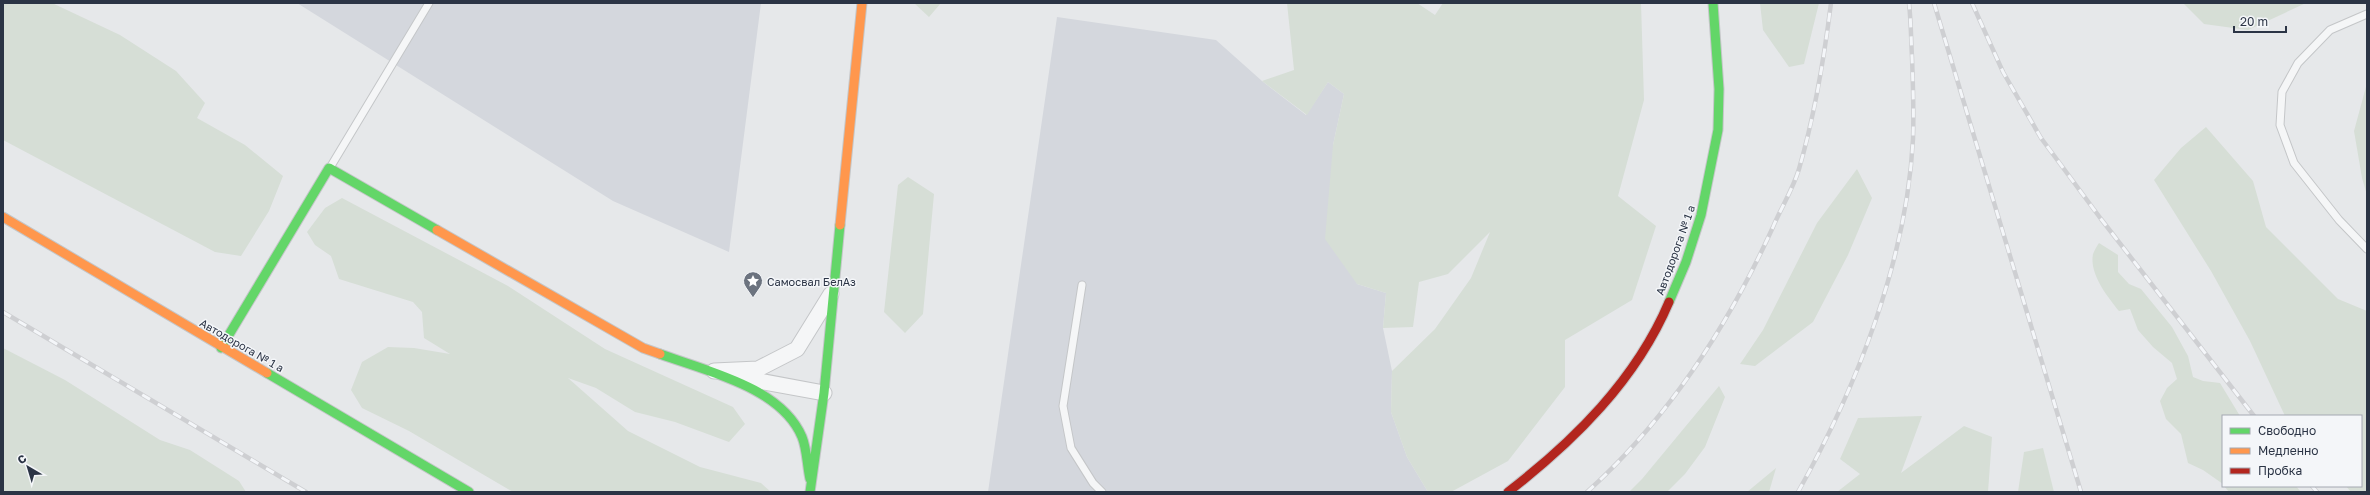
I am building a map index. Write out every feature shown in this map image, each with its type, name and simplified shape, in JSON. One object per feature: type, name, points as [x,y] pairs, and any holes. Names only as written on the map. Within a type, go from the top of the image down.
[{"type":"main road","points":[[810,489],[824,393],[862,3]]},
{"type":"main road","name":"Автодорога № 1 а","points":[[1508,492],[1529,477],[1568,444],[1600,410],[1634,367],[1657,327],[1680,280],[1705,202],[1719,118],[1713,3]]},
{"type":"main road","points":[[221,348],[330,168],[643,348],[753,388],[787,413],[802,437],[810,489]]},
{"type":"main road","name":"Автодорога № 1 а","points":[[3,217],[221,348],[469,492]]},
{"type":"street","points":[[703,371],[758,369],[796,349],[834,289]]},
{"type":"street","points":[[703,371],[824,393]]},
{"type":"lane","points":[[330,168],[429,3]]},
{"type":"lane","points":[[2367,14],[2330,30],[2298,63],[2282,92],[2280,126],[2294,163],[2339,220],[2367,249]]},
{"type":"lane","points":[[1082,285],[1063,406],[1071,448],[1093,484],[1102,492]]},
{"type":"shaded area","points":[[3,3],[52,3],[120,35],[176,71],[205,103],[197,118],[245,145],[283,176],[269,211],[241,256],[215,252],[3,140]]},
{"type":"shaded area","points":[[297,3],[761,3],[729,252],[613,201]]},
{"type":"shaded area","points":[[914,3],[941,3],[929,17]]},
{"type":"shaded area","points":[[1287,3],[1417,3],[1435,15],[1443,3],[1641,3],[1644,100],[1618,196],[1656,226],[1632,300],[1565,340],[1565,387],[1508,461],[1451,492],[1428,492],[1407,457],[1391,412],[1392,371],[1435,329],[1471,278],[1490,232],[1448,274],[1419,282],[1413,327],[1383,328],[1386,293],[1357,284],[1325,239],[1333,145],[1344,94],[1328,82],[1307,115],[1262,81],[1294,70]]},
{"type":"shaded area","points":[[1760,3],[1819,3],[1804,64],[1789,67],[1763,30]]},
{"type":"shaded area","points":[[2183,3],[2306,3],[2248,30],[2204,24]]},
{"type":"shaded area","points":[[1057,17],[1216,40],[1262,81],[1306,115],[1328,82],[1344,94],[1333,145],[1357,284],[1386,293],[1383,328],[1392,371],[1391,412],[1407,457],[1428,492],[988,492]]},
{"type":"shaded area","points":[[2367,83],[2367,195],[2362,178],[2354,131]]},
{"type":"shaded area","points":[[2206,127],[2253,181],[2266,227],[2338,299],[2367,311],[2367,492],[2351,492],[2347,487],[2362,487],[2362,415],[2285,415],[2250,341],[2211,271],[2154,180],[2181,148]]},
{"type":"shaded area","points":[[1857,169],[1872,198],[1848,255],[1813,322],[1755,366],[1740,364],[1763,330],[1817,223]]},
{"type":"shaded area","points":[[908,177],[934,194],[923,314],[905,333],[884,312],[898,185]]},
{"type":"shaded area","points":[[342,198],[508,286],[605,349],[733,407],[745,424],[729,442],[675,422],[635,412],[596,388],[568,378],[628,431],[700,467],[761,483],[771,492],[513,492],[409,431],[362,408],[351,390],[362,362],[388,347],[414,348],[450,354],[424,338],[422,312],[413,302],[339,279],[331,256],[315,245],[307,232],[325,208]]},
{"type":"shaded area","points":[[2099,243],[2118,255],[2118,272],[2129,284],[2141,289],[2172,327],[2188,356],[2193,377],[2203,381],[2220,383],[2239,415],[2222,415],[2222,483],[2203,470],[2188,463],[2181,434],[2166,419],[2160,401],[2167,388],[2177,379],[2172,363],[2153,347],[2138,330],[2130,309],[2119,311],[2100,285],[2093,262],[2093,254]]},
{"type":"shaded area","points":[[3,348],[65,380],[160,440],[190,450],[239,481],[246,492],[3,492]]},
{"type":"shaded area","points":[[1719,386],[1725,397],[1705,447],[1685,474],[1667,492],[1629,492],[1642,479]]},
{"type":"shaded area","points":[[1922,416],[1901,473],[1964,426],[1992,437],[1988,492],[1837,492],[1860,474],[1840,459],[1858,418]]},
{"type":"shaded area","points":[[2043,448],[2054,492],[2018,492],[2024,452]]},
{"type":"shaded area","points":[[1776,468],[1769,492],[1747,492]]},
{"type":"shaded area","points":[[2225,487],[2297,487],[2301,492],[2229,492]]},
{"type":"railway","points":[[1587,492],[1644,434],[1670,402],[1716,335],[1755,264],[1799,169],[1810,128],[1831,3]]},
{"type":"railway","points":[[1798,492],[1820,452],[1859,366],[1890,276],[1901,230],[1909,184],[1913,139],[1913,77],[1909,3]]},
{"type":"railway","points":[[1934,3],[2081,492]]},
{"type":"railway","points":[[1972,3],[2003,72],[2041,138],[2101,219],[2253,415]]},
{"type":"railway","points":[[3,312],[306,492]]},
{"type":"railway","points":[[2313,487],[2317,492]]},
{"type":"traffic: fast","points":[[1669,302],[1686,262],[1701,215],[1718,130],[1719,89],[1713,3]]},
{"type":"traffic: fast","points":[[221,348],[329,168],[437,230]]},
{"type":"traffic: fast","points":[[810,492],[824,393],[840,225]]},
{"type":"traffic: fast","points":[[660,354],[740,383],[760,393],[777,405],[792,420],[802,437],[810,479]]},
{"type":"traffic: fast","points":[[267,373],[469,492]]},
{"type":"traffic: slow","points":[[840,225],[862,3]]},
{"type":"traffic: slow","points":[[3,217],[267,373]]},
{"type":"traffic: slow","points":[[437,230],[643,348],[660,354]]},
{"type":"traffic: jam","points":[[1508,492],[1556,452],[1601,407],[1621,383],[1639,357],[1669,302]]},
{"type":"place","name":"Самосвал БелАз","points":[[753,298]]}]
